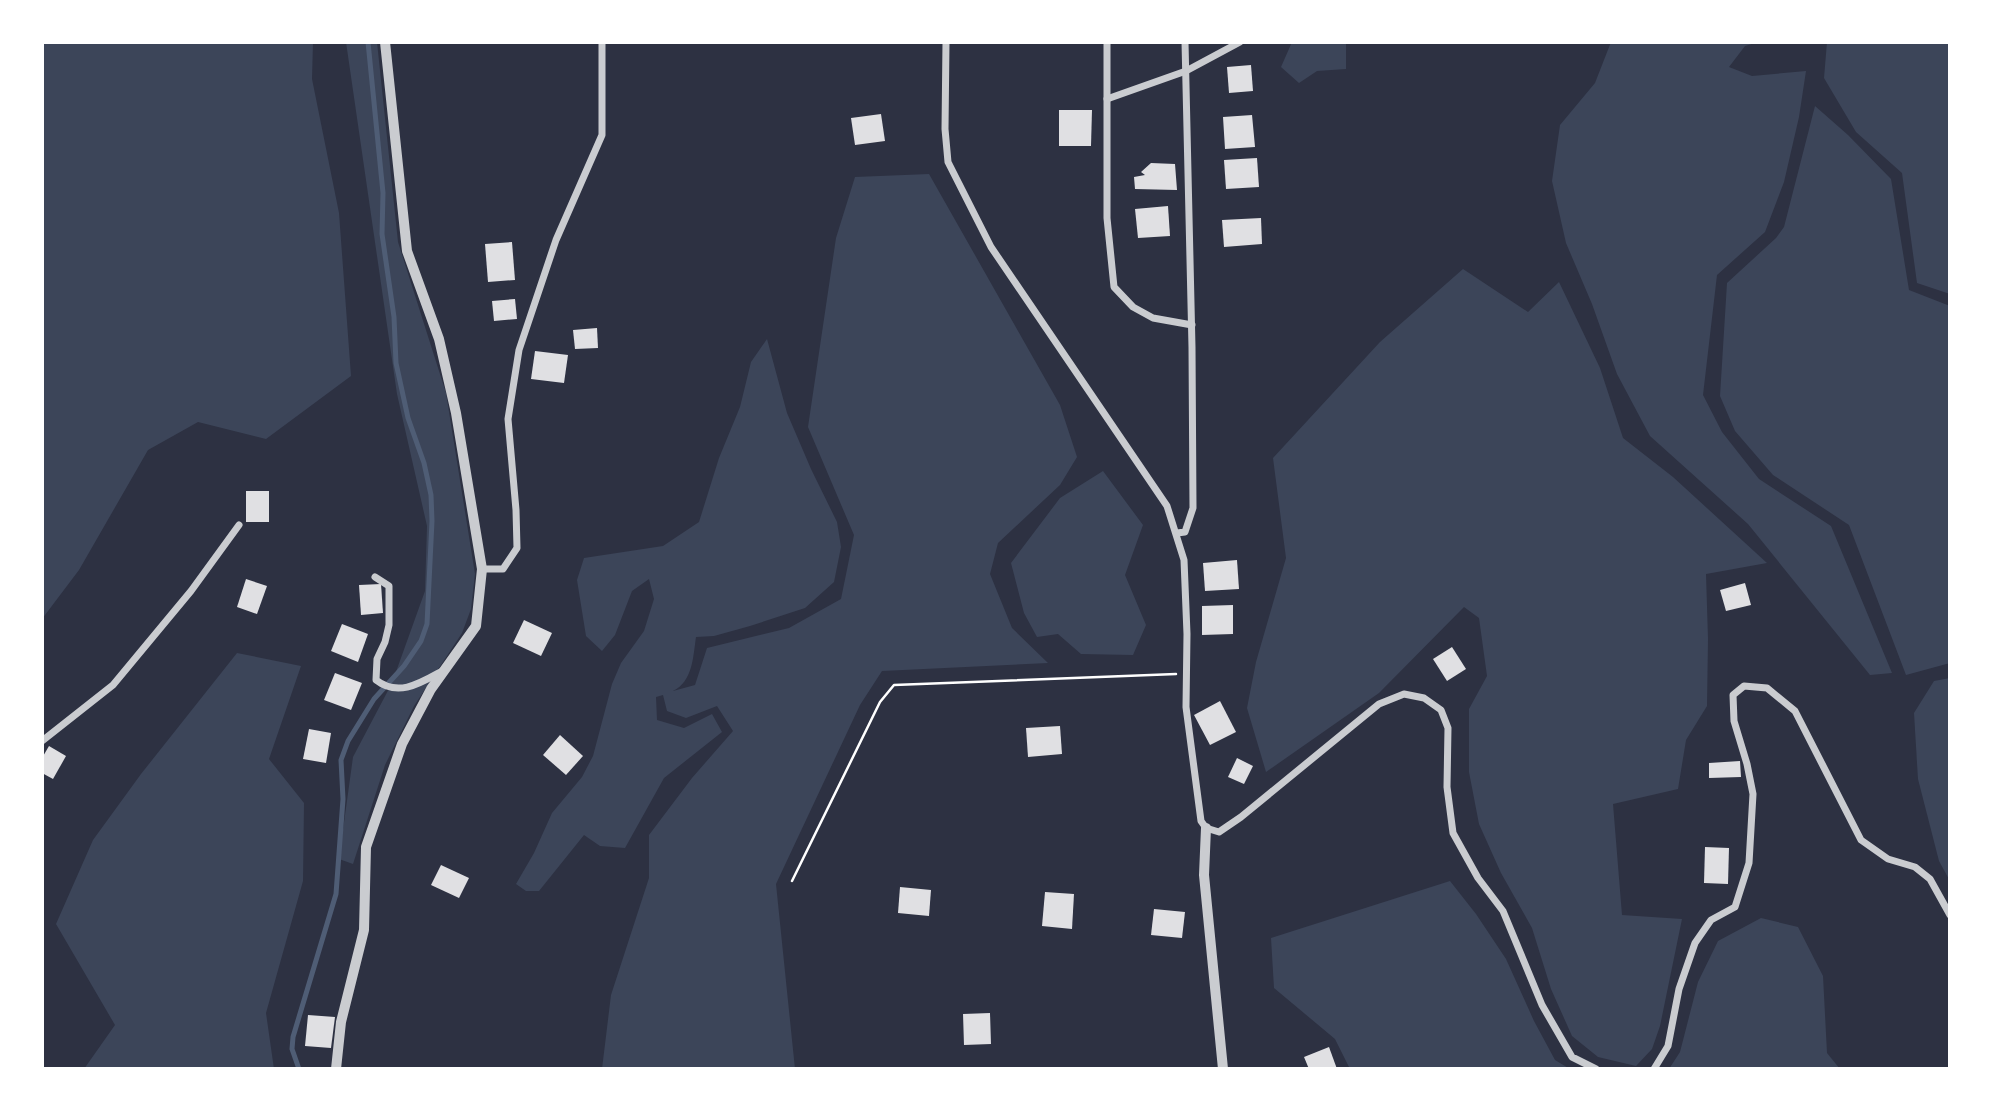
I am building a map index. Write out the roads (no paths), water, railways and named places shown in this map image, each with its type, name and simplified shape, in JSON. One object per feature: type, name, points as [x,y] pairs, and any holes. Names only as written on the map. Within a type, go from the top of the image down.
[{"type":"street","points":[[336,1069],[341,1022],[364,930],[366,847],[402,744],[431,689],[476,626],[482,569],[453,401],[439,339],[407,251],[384,42]]},
{"type":"street","points":[[482,569],[503,569],[517,548],[508,419],[519,350],[556,240],[602,135],[602,42]]},
{"type":"street","points":[[946,42],[945,129],[948,162],[991,247],[1167,506],[1177,533],[1184,560],[1188,720],[1201,821],[1206,828],[1219,832],[1379,704],[1404,694],[1424,698],[1441,710],[1448,728],[1447,787],[1453,833],[1478,878],[1503,911],[1542,1005],[1572,1057],[1596,1069]]},
{"type":"street","points":[[1107,42],[1107,218],[1114,287],[1133,307],[1153,318],[1192,325]]},
{"type":"street","points":[[1177,533],[1185,532],[1193,508],[1192,325],[1185,42]]},
{"type":"street","points":[[1107,99],[1186,71],[1240,42]]},
{"type":"street","points":[[42,741],[113,685],[191,592],[239,525]]},
{"type":"street","points":[[375,577],[389,586],[390,609],[386,642],[377,659],[376,680],[383,686],[399,690],[416,685],[444,670]]},
{"type":"street","points":[[1654,1069],[1668,1046],[1679,989],[1695,943],[1711,920],[1735,907],[1749,863],[1753,794],[1734,721],[1733,695],[1744,686],[1767,688],[1795,711],[1861,840],[1888,859],[1915,867],[1930,879],[1950,915]]},
{"type":"street","points":[[1206,828],[1204,875],[1223,1069]]},
{"type":"waterway","points":[[299,1069],[292,1049],[293,1037],[336,894],[343,799],[341,760],[348,741],[374,699],[404,666],[421,641],[427,624],[431,495],[424,463],[408,418],[396,363],[394,317],[382,234],[383,193],[368,42]]}]
